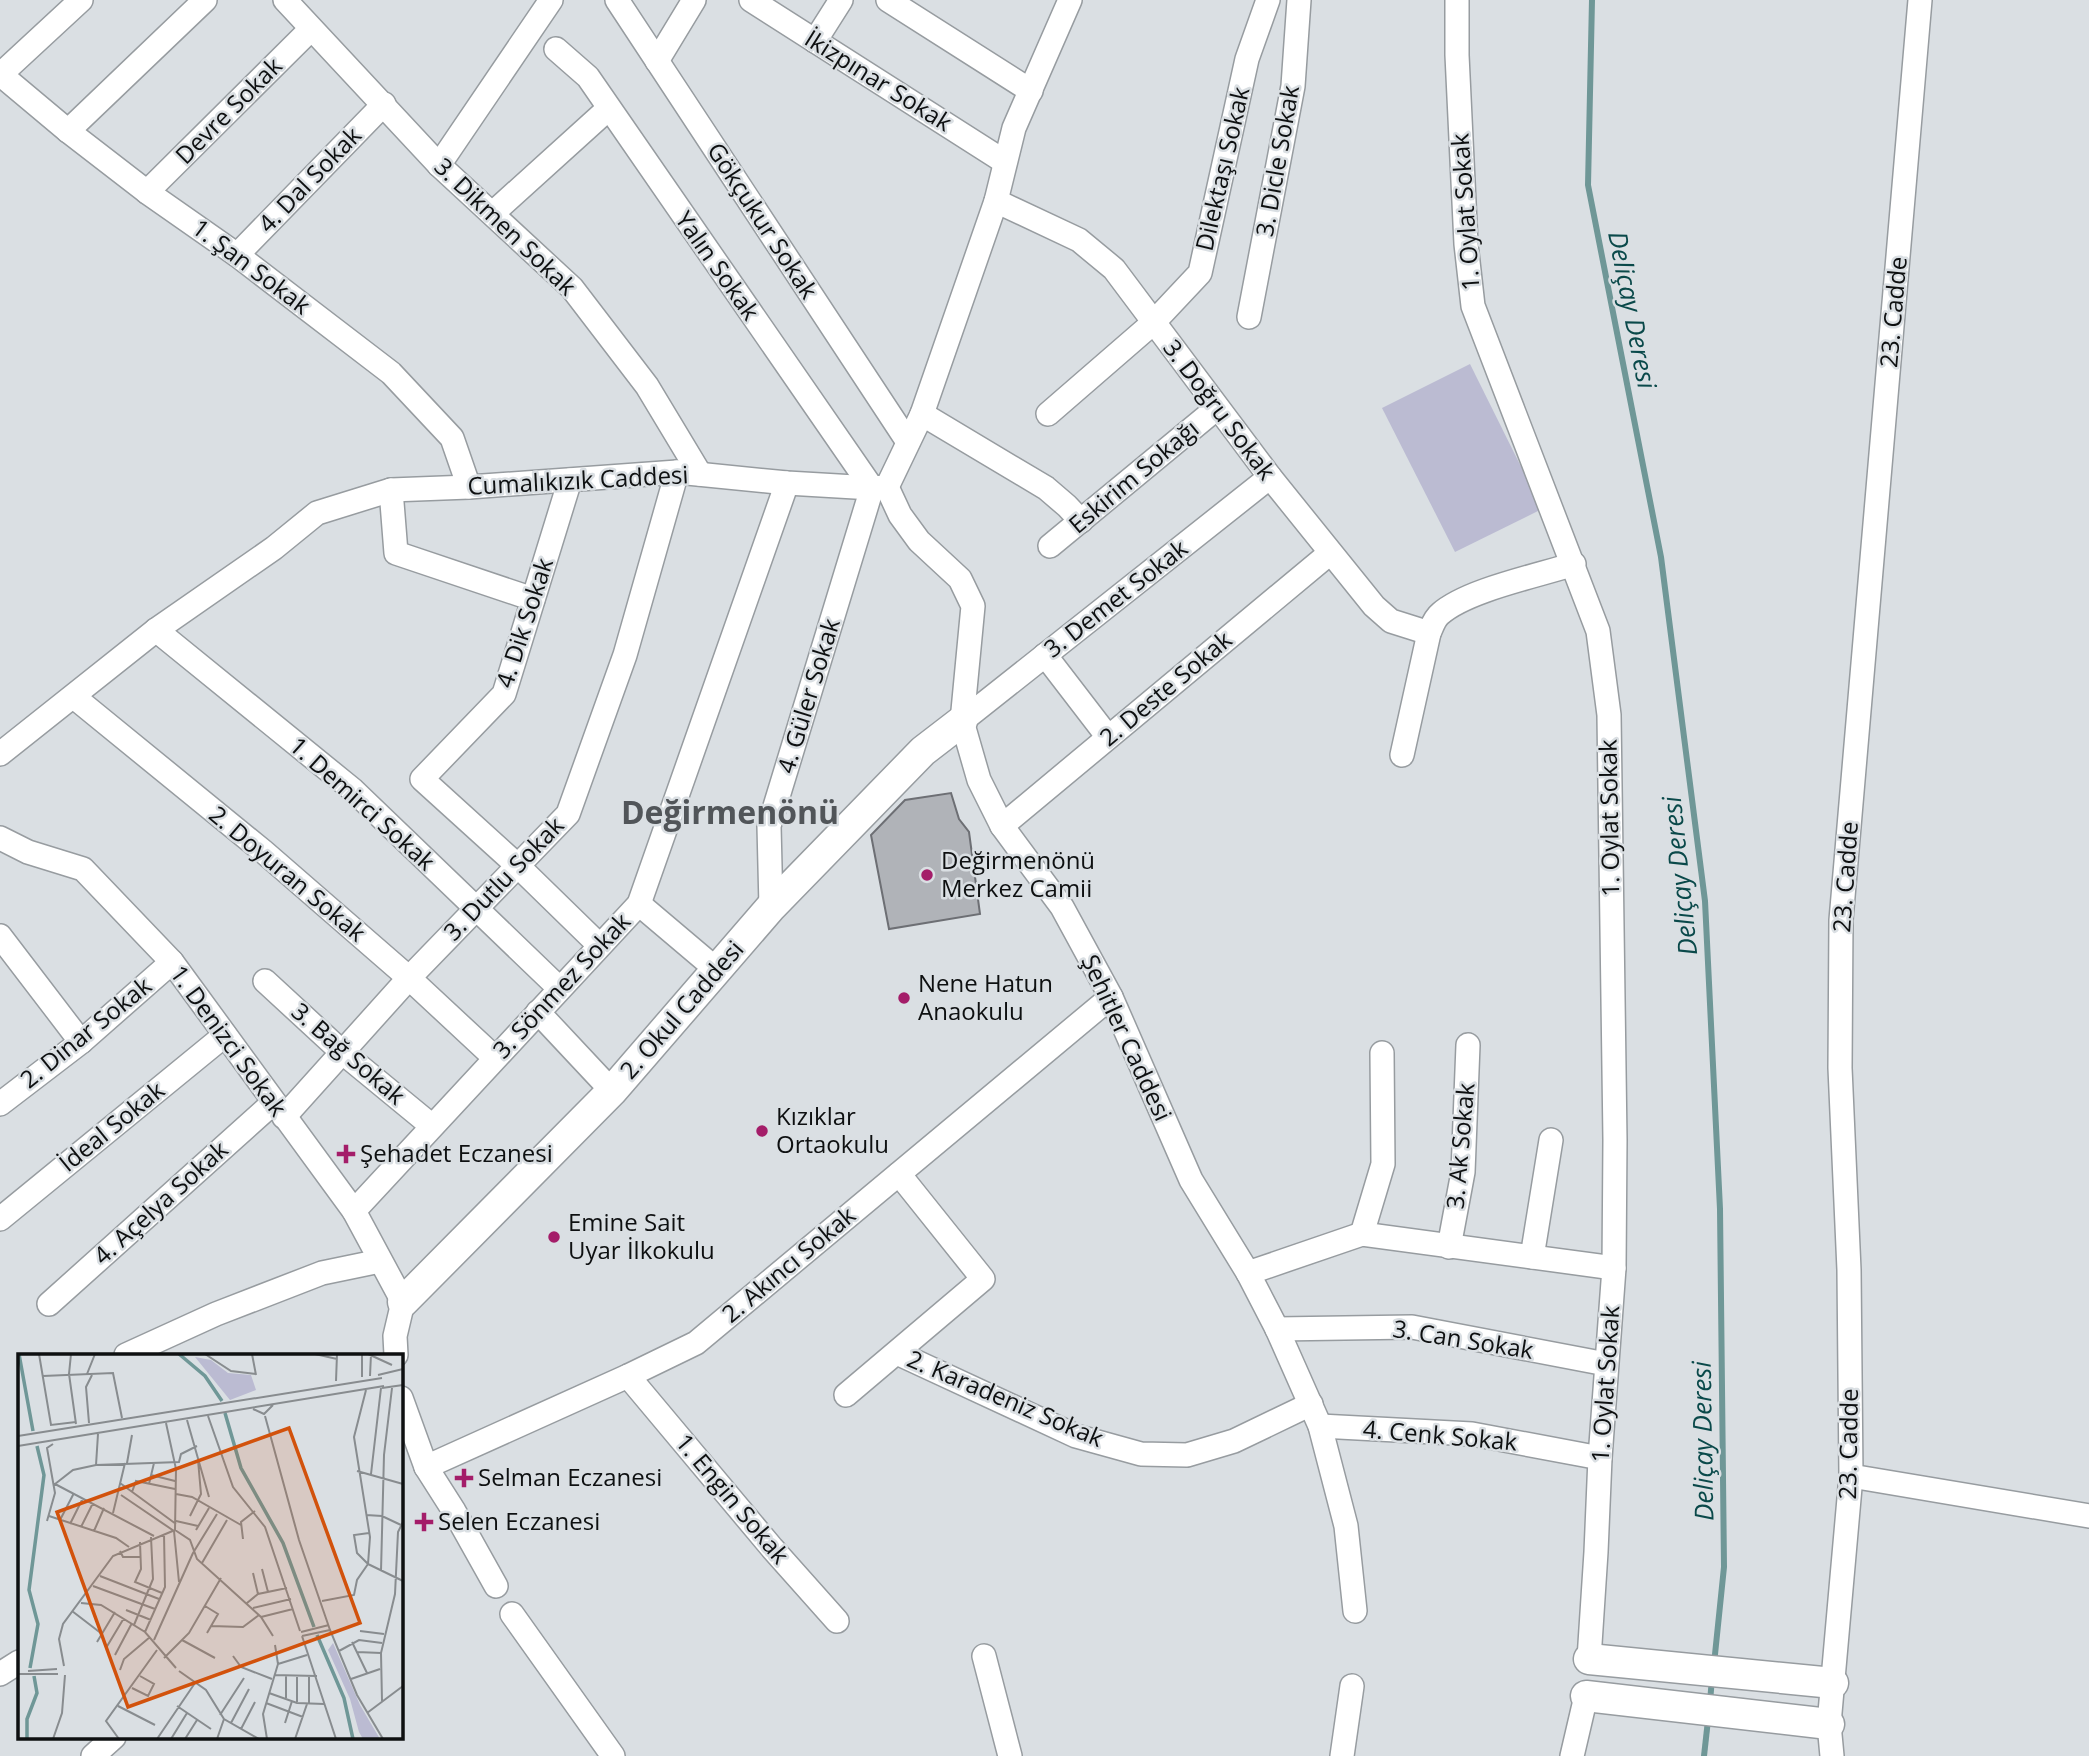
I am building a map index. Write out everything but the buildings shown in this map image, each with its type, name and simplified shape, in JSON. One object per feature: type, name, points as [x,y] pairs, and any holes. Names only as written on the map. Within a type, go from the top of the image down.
[{"type":"main road","name":"2. Okul Caddesi","points":[[403,1302],[612,1091],[771,907],[922,751],[962,721]]},
{"type":"main road","points":[[1589,1659],[1833,1684]]},
{"type":"main road","points":[[1586,1696],[1829,1724]]},
{"type":"street","points":[[0,74],[81,0]]},
{"type":"street","points":[[68,131],[205,0]]},
{"type":"street","name":"3. Dikmen Sokak","points":[[285,0],[439,165],[572,288],[647,386],[689,473]]},
{"type":"street","points":[[439,165],[551,0]]},
{"type":"street","name":"Gökçukur Sokak","points":[[617,0],[908,442]]},
{"type":"street","points":[[657,61],[694,0]]},
{"type":"street","name":"İkizpınar Sokak","points":[[751,0],[1005,162]]},
{"type":"street","points":[[816,41],[841,0]]},
{"type":"street","points":[[888,0],[1031,91]]},
{"type":"street","points":[[880,488],[922,414],[996,201],[1014,128],[1070,0]]},
{"type":"street","name":"Dilektaşı Sokak","points":[[1048,414],[1153,323],[1200,273],[1247,59],[1268,0]]},
{"type":"street","name":"1. Oylat Sokak","points":[[1457,0],[1466,244],[1473,306],[1598,631],[1609,716],[1615,1140],[1614,1268],[1589,1659]]},
{"type":"street","name":"23. Cadde","points":[[1832,1756],[1829,1724],[1851,1476],[1849,1270],[1840,1068],[1841,920],[1920,0]]},
{"type":"street","name":"3. Dicle Sokak","points":[[1249,317],[1293,86],[1295,1]]},
{"type":"street","name":"Devre Sokak","points":[[148,192],[311,29]]},
{"type":"street","name":"Yalın Sokak","points":[[556,49],[588,77],[608,109],[880,488]]},
{"type":"street","name":"1. Şan Sokak","points":[[0,74],[68,131],[391,373],[452,438],[468,487]]},
{"type":"street","name":"4. Dal Sokak","points":[[236,255],[384,104]]},
{"type":"street","points":[[493,213],[608,109]]},
{"type":"street","name":"3. Doğru Sokak","points":[[996,201],[1079,240],[1114,269],[1270,478],[1374,606],[1391,621],[1429,633]]},
{"type":"street","name":"Eskirim Sokağı","points":[[1050,546],[1217,408]]},
{"type":"street","points":[[922,414],[1046,488],[1081,521]]},
{"type":"street","name":"Cumalıkızık Caddesi","points":[[0,754],[156,630],[274,548],[317,513],[391,490],[689,473],[880,488]]},
{"type":"street","name":"3. Dutlu Sokak","points":[[279,1110],[342,1052],[475,908],[568,814],[689,473]]},
{"type":"street","name":"3. Demet Sokak","points":[[962,721],[1270,478]]},
{"type":"street","name":"4. Dik Sokak","points":[[518,866],[422,779],[503,694],[570,480]]},
{"type":"street","name":"3. Sönmez Sokak","points":[[354,1211],[639,904],[787,482]]},
{"type":"street","name":"Şehitler Caddesi","points":[[880,488],[919,541],[960,579],[973,606],[962,721],[979,780],[1002,826],[1062,907],[1111,997],[1191,1180],[1248,1273],[1311,1404],[1320,1426],[1346,1526],[1355,1611]]},
{"type":"street","name":"4. Güler Sokak","points":[[771,907],[769,826],[880,488]]},
{"type":"street","points":[[391,490],[396,553],[533,599]]},
{"type":"street","name":"2. Deste Sokak","points":[[1002,826],[1330,552]]},
{"type":"street","points":[[1402,755],[1429,633],[1437,617],[1455,603],[1483,592],[1574,565]]},
{"type":"street","name":"1. Demirci Sokak","points":[[156,630],[354,790],[559,988]]},
{"type":"street","points":[[1045,655],[1108,737]]},
{"type":"street","name":"2. Doyuran Sokak","points":[[74,697],[264,852],[409,978],[495,1058]]},
{"type":"street","name":"1. Denizci Sokak","points":[[0,838],[28,852],[83,869],[172,962],[354,1211],[403,1302]]},
{"type":"street","points":[[518,866],[599,945]]},
{"type":"street","points":[[639,904],[717,970]]},
{"type":"street","points":[[0,936],[81,1042]]},
{"type":"street","name":"2. Dinar Sokak","points":[[2,1098],[81,1042],[172,962]]},
{"type":"street","name":"3. Bağ Sokak","points":[[265,981],[342,1052],[432,1126]]},
{"type":"street","name":"2. Akıncı Sokak","points":[[426,1467],[696,1343],[1111,997]]},
{"type":"street","points":[[538,1012],[612,1091]]},
{"type":"street","name":"İdeal Sokak","points":[[0,1219],[225,1035]]},
{"type":"street","name":"3. Ak Sokak","points":[[1449,1247],[1463,1172],[1468,1045]]},
{"type":"street","points":[[1362,1234],[1382,1164],[1382,1053]]},
{"type":"street","name":"4. Açelya Sokak","points":[[49,1304],[279,1110]]},
{"type":"street","points":[[1532,1258],[1551,1140]]},
{"type":"street","points":[[846,1395],[983,1279],[899,1174]]},
{"type":"street","points":[[1248,1273],[1362,1234],[1614,1268]]},
{"type":"street","points":[[127,1354],[216,1314],[322,1273],[380,1261]]},
{"type":"street","points":[[396,1354],[396,1336],[403,1302]]},
{"type":"street","name":"3. Can Sokak","points":[[1277,1329],[1412,1327],[1606,1364]]},
{"type":"street","name":"2. Karadeniz Sokak","points":[[897,1353],[1076,1436],[1141,1454],[1187,1455],[1234,1441],[1311,1404]]},
{"type":"street","name":"1. Engin Sokak","points":[[628,1376],[837,1621]]},
{"type":"street","points":[[402,1401],[426,1467],[496,1586]]},
{"type":"street","name":"4. Cenk Sokak","points":[[1320,1426],[1472,1434],[1600,1458]]},
{"type":"street","points":[[1851,1476],[2089,1516]]},
{"type":"street","points":[[512,1614],[610,1755]]},
{"type":"street","points":[[984,1656],[1010,1756]]},
{"type":"street","points":[[0,1674],[18,1663]]},
{"type":"street","points":[[1342,1756],[1352,1686]]},
{"type":"street","points":[[1572,1756],[1586,1696]]},
{"type":"street","points":[[93,1756],[113,1738]]},
{"type":"shaded area","points":[[1470,364],[1542,509],[1455,552],[1382,408]]},
{"type":"waterway","name":"Deliçay Deresi","points":[[1592,0],[1588,185],[1661,557],[1705,901],[1720,1209],[1724,1567],[1714,1664]]},
{"type":"waterway","name":"Deliçay Deresi","points":[[1710,1702],[1712,1678]]},
{"type":"waterway","name":"Deliçay Deresi","points":[[1704,1756],[1708,1720]]},
{"type":"place","name":"Değirmenönü Merkez Camii","points":[[927,875]]},
{"type":"place","name":"Nene Hatun Anaokulu","points":[[904,998]]},
{"type":"place","name":"Kızıklar Ortaokulu","points":[[762,1131]]},
{"type":"place","name":"Şehadet Eczanesi","points":[[346,1154]]},
{"type":"place","name":"Emine Sait Uyar İlkokulu","points":[[554,1237]]},
{"type":"place","name":"Selman Eczanesi","points":[[464,1478]]},
{"type":"place","name":"Selen Eczanesi","points":[[424,1522]]},
{"type":"district","name":"Değirmenönü","points":[[730,813]]}]
